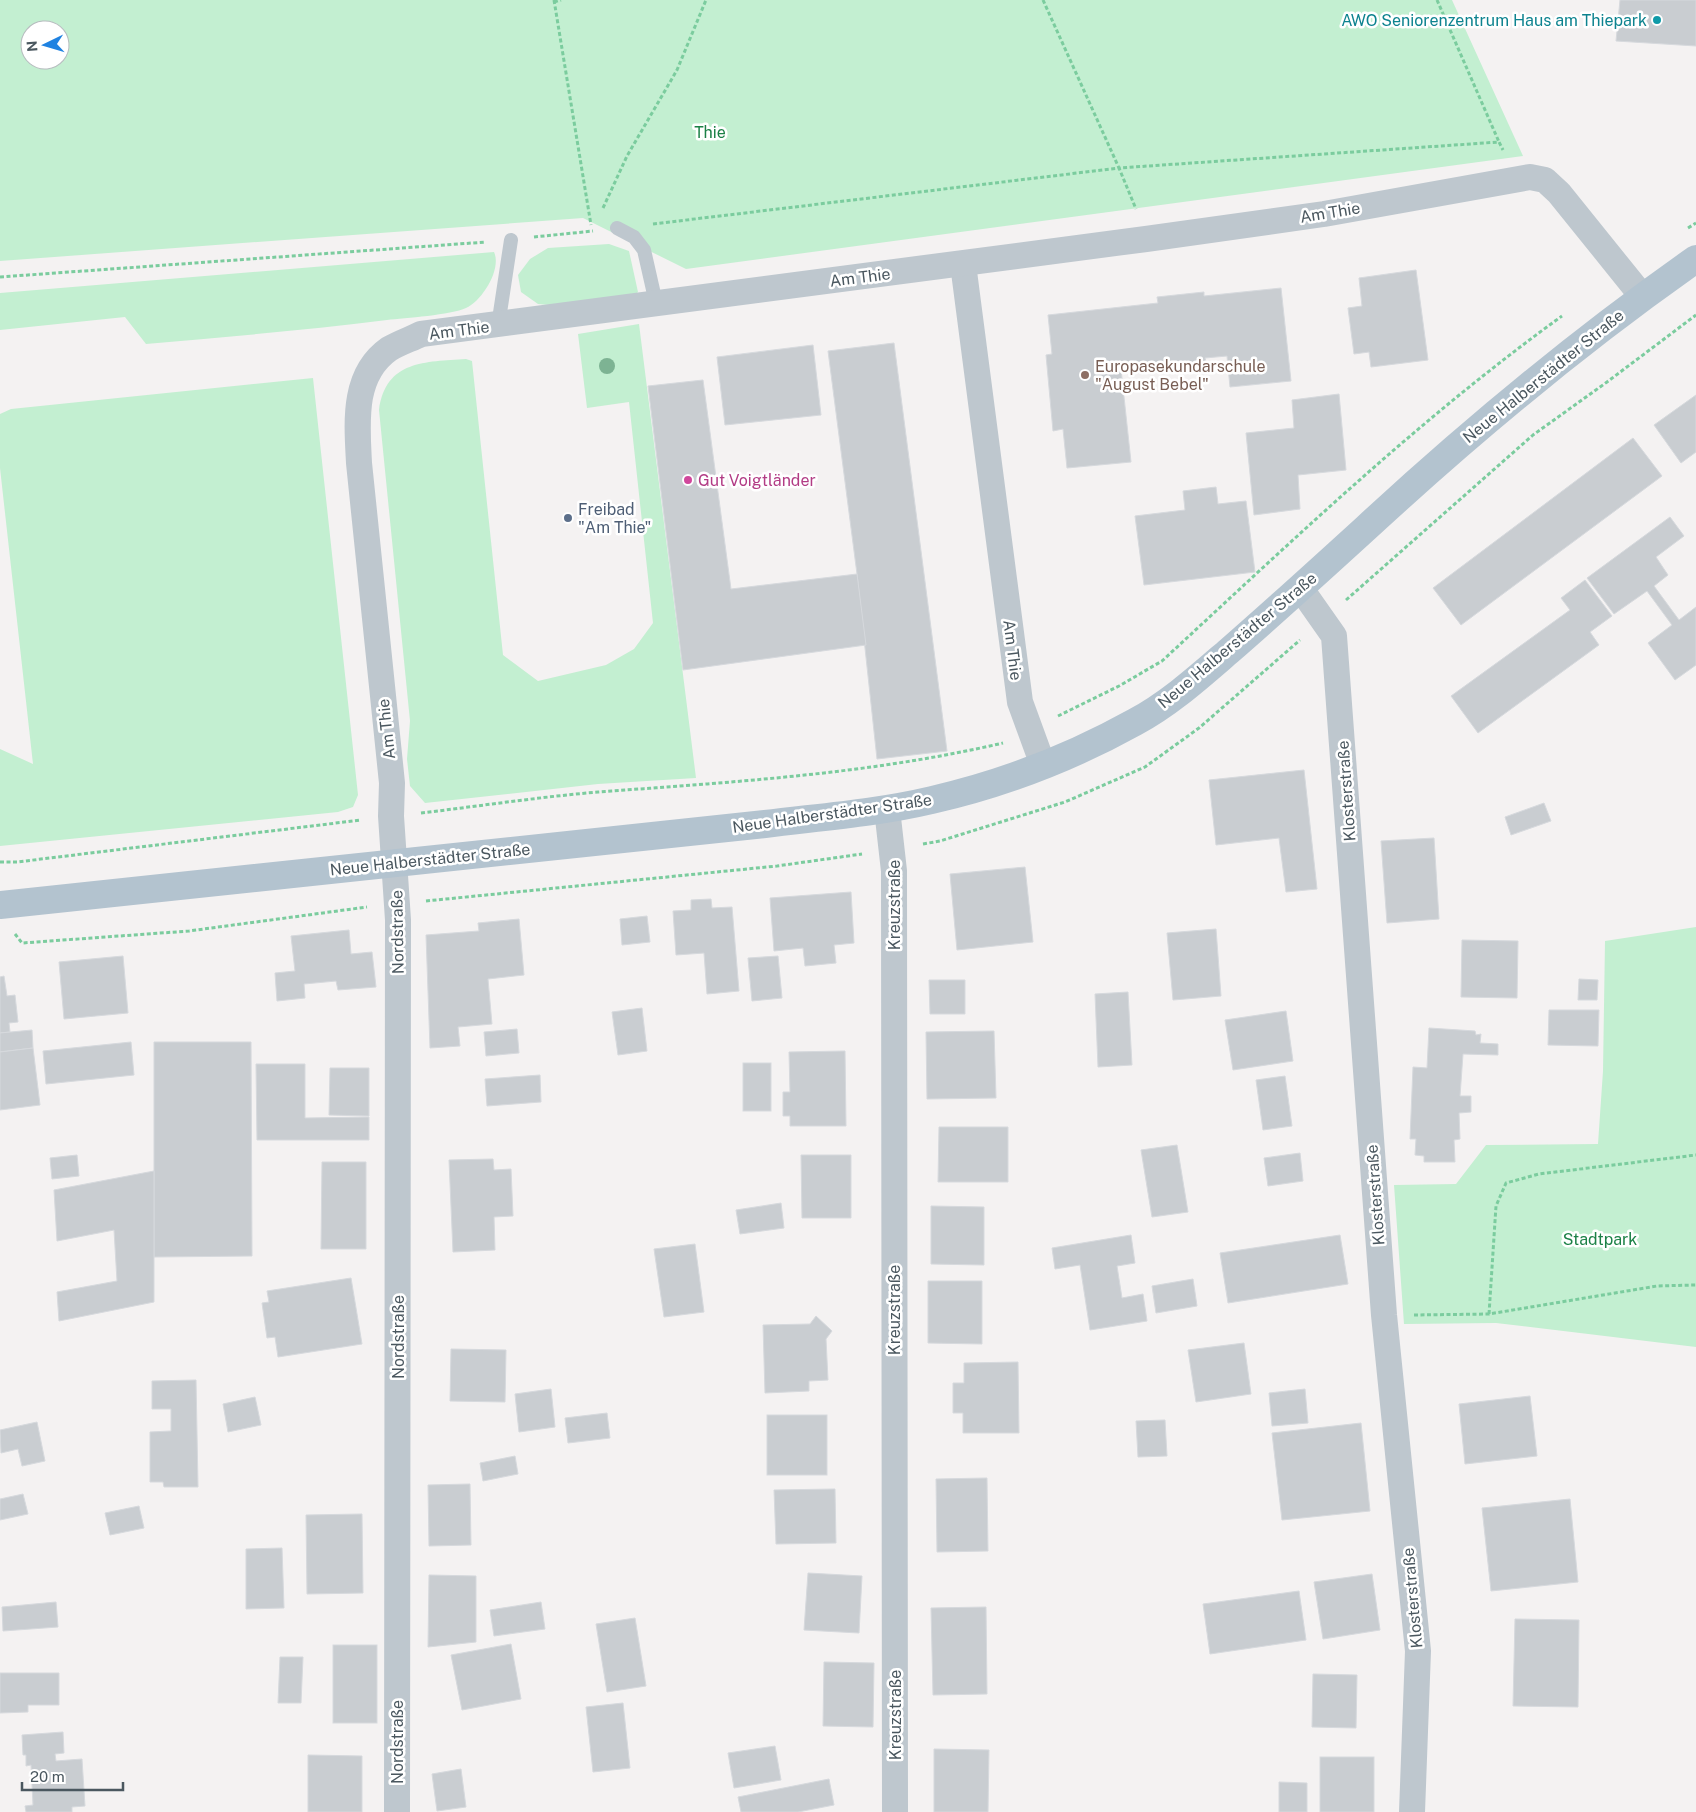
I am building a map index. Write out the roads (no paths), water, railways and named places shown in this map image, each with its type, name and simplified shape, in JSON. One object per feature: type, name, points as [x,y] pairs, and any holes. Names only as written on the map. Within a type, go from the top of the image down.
[{"type":"main road","name":"Neue Halberstädter Straße","points":[[0,905],[765,824],[887,809],[931,800],[1043,766],[1090,746],[1141,719],[1212,665],[1301,588],[1516,395],[1642,296],[1696,259]]},
{"type":"street","name":"Am Thie","points":[[395,862],[391,816],[392,783],[359,463],[358,397],[369,370],[389,350],[421,334],[498,326],[656,303],[963,264],[1324,214],[1530,177],[1545,180],[1559,193],[1642,296]]},
{"type":"street","name":"Am Thie","points":[[963,264],[1020,702],[1043,766]]},
{"type":"street","name":"Klosterstraße","points":[[1301,588],[1334,636],[1384,1315],[1418,1651],[1412,1812]]},
{"type":"street","name":"Kreuzstraße","points":[[887,809],[893,849],[895,1812]]},
{"type":"street","name":"Nordstraße","points":[[395,862],[397,904],[399,1216],[396,1812]]},
{"type":"lane","points":[[617,228],[634,237],[644,250],[656,303]]},
{"type":"lane","points":[[498,326],[511,240]]},
{"type":"place","name":"AWO Seniorenzentrum Haus am Thiepark","points":[[1657,20]]},
{"type":"place","name":"Europasekundarschule \"August Bebel\"","points":[[1085,375]]},
{"type":"place","name":"Gut Voigtländer","points":[[688,480]]},
{"type":"place","name":"Freibad \"Am Thie\"","points":[[568,518]]},
{"type":"park label","name":"Thie","points":[[710,132]]},
{"type":"park label","name":"Stadtpark","points":[[1600,1239]]}]
